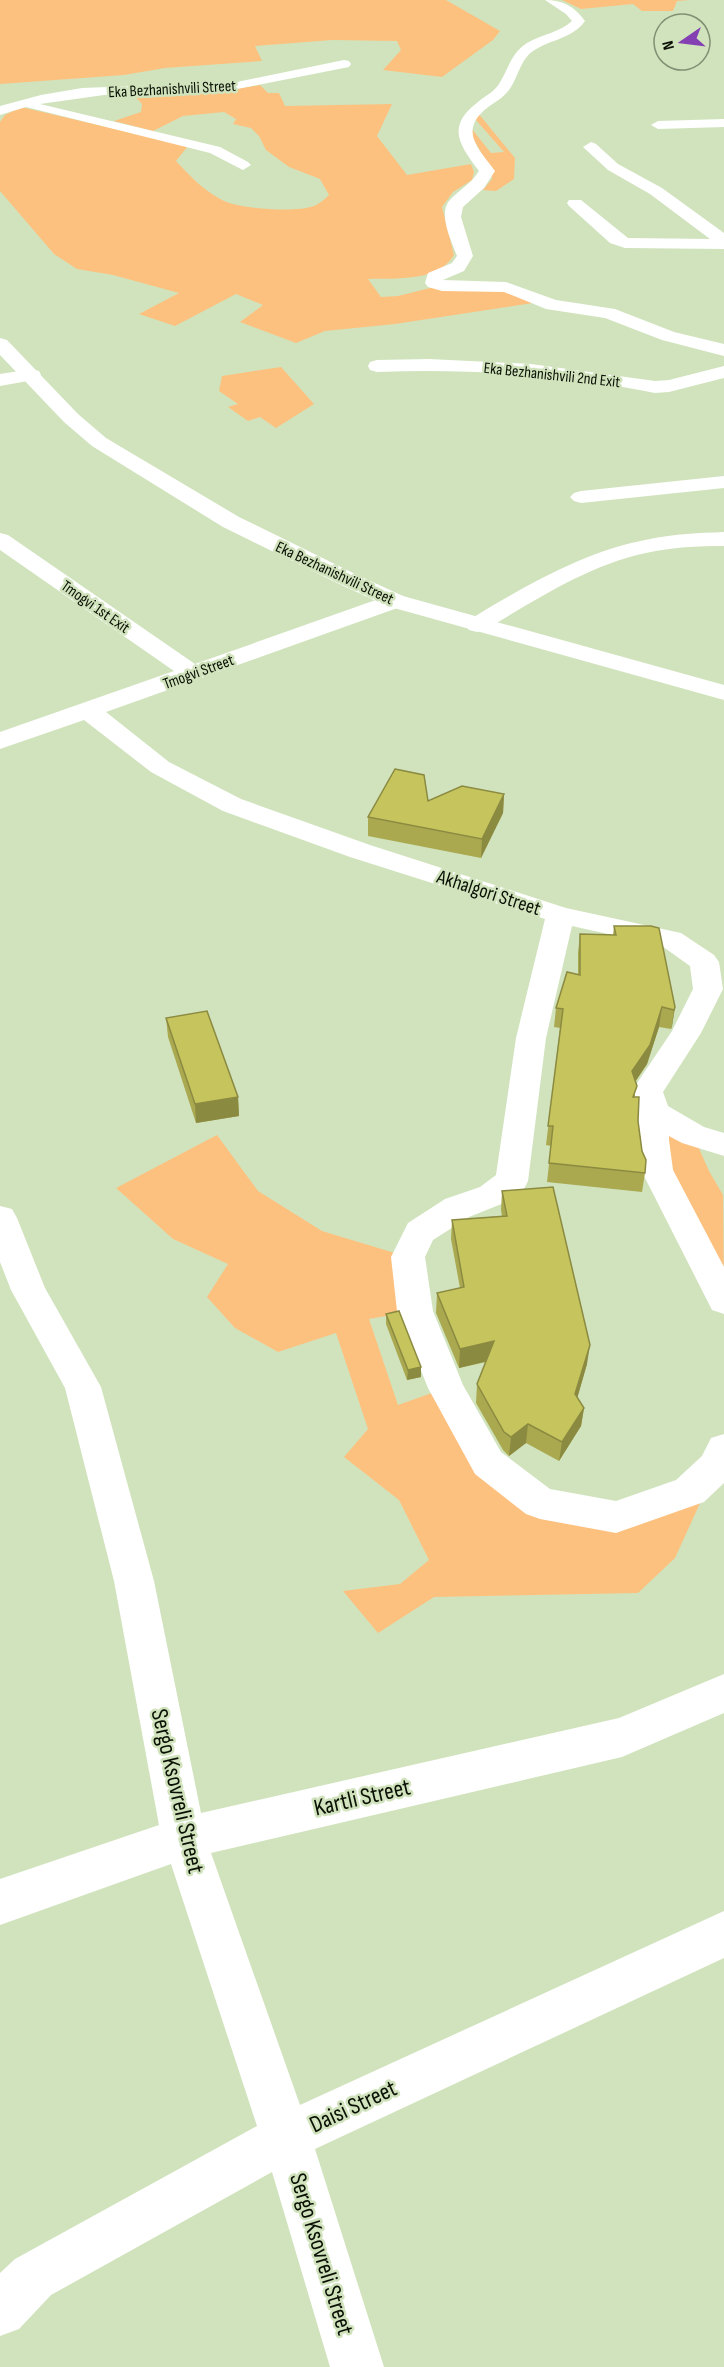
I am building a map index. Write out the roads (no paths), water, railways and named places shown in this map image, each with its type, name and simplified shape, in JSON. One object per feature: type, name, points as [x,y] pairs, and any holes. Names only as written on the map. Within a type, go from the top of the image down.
[{"type":"street","points":[[551,0],[570,12],[579,21],[562,34],[531,47],[516,60],[502,90],[469,116],[464,124],[465,139],[487,171],[478,185],[455,205],[453,217],[465,256],[458,267],[434,277],[434,283],[450,286],[506,287],[552,304],[609,313],[668,336],[724,350]]},
{"type":"street","name":"Eka Bezhanishvili Street","points":[[0,111],[19,104],[66,94],[130,89],[220,88],[344,64]]},
{"type":"street","points":[[0,105],[19,104],[215,150],[243,165]]},
{"type":"street","points":[[658,125],[724,123]]},
{"type":"street","points":[[591,147],[613,167],[656,191],[724,242]]},
{"type":"street","points":[[575,203],[616,239],[626,243],[724,242]]},
{"type":"street","name":"Eka Bezhanishvili Street","points":[[0,344],[71,418],[99,442],[231,522],[395,602],[724,693]]},
{"type":"street","name":"Eka Bezhanishvili 2nd Exit","points":[[377,366],[420,363],[485,365],[655,387],[669,386],[724,372]]},
{"type":"street","points":[[0,380],[32,375]]},
{"type":"street","points":[[581,497],[724,482]]},
{"type":"street","points":[[477,625],[528,595],[624,552],[670,542],[724,539]]},
{"type":"street","name":"Tmogvi 1st Exit","points":[[0,540],[192,673]]},
{"type":"street","name":"Tmogvi Street","points":[[0,741],[395,602]]},
{"type":"street","name":"Akhalgori Street","points":[[89,711],[160,766],[232,805],[360,851],[560,915],[531,1038],[512,1181],[492,1195],[457,1208],[420,1232],[408,1257],[415,1311],[446,1388],[488,1463],[540,1503],[616,1517],[690,1491],[717,1466],[724,1449]]},
{"type":"street","points":[[560,915],[671,939],[704,962],[708,988],[686,1033],[647,1092],[655,1113],[653,1140],[657,1170],[724,1301]]},
{"type":"street","points":[[655,1113],[693,1135],[724,1145]]},
{"type":"street","name":"Sergo Ksovreli Street","points":[[0,1218],[28,1290],[83,1388],[134,1581],[184,1838],[286,2137],[357,2367]]},
{"type":"street","name":"Kartli Street","points":[[0,1902],[184,1838],[622,1737],[724,1693]]},
{"type":"street","name":"Daisi Street","points":[[0,2310],[33,2277],[286,2137],[724,1934]]}]
